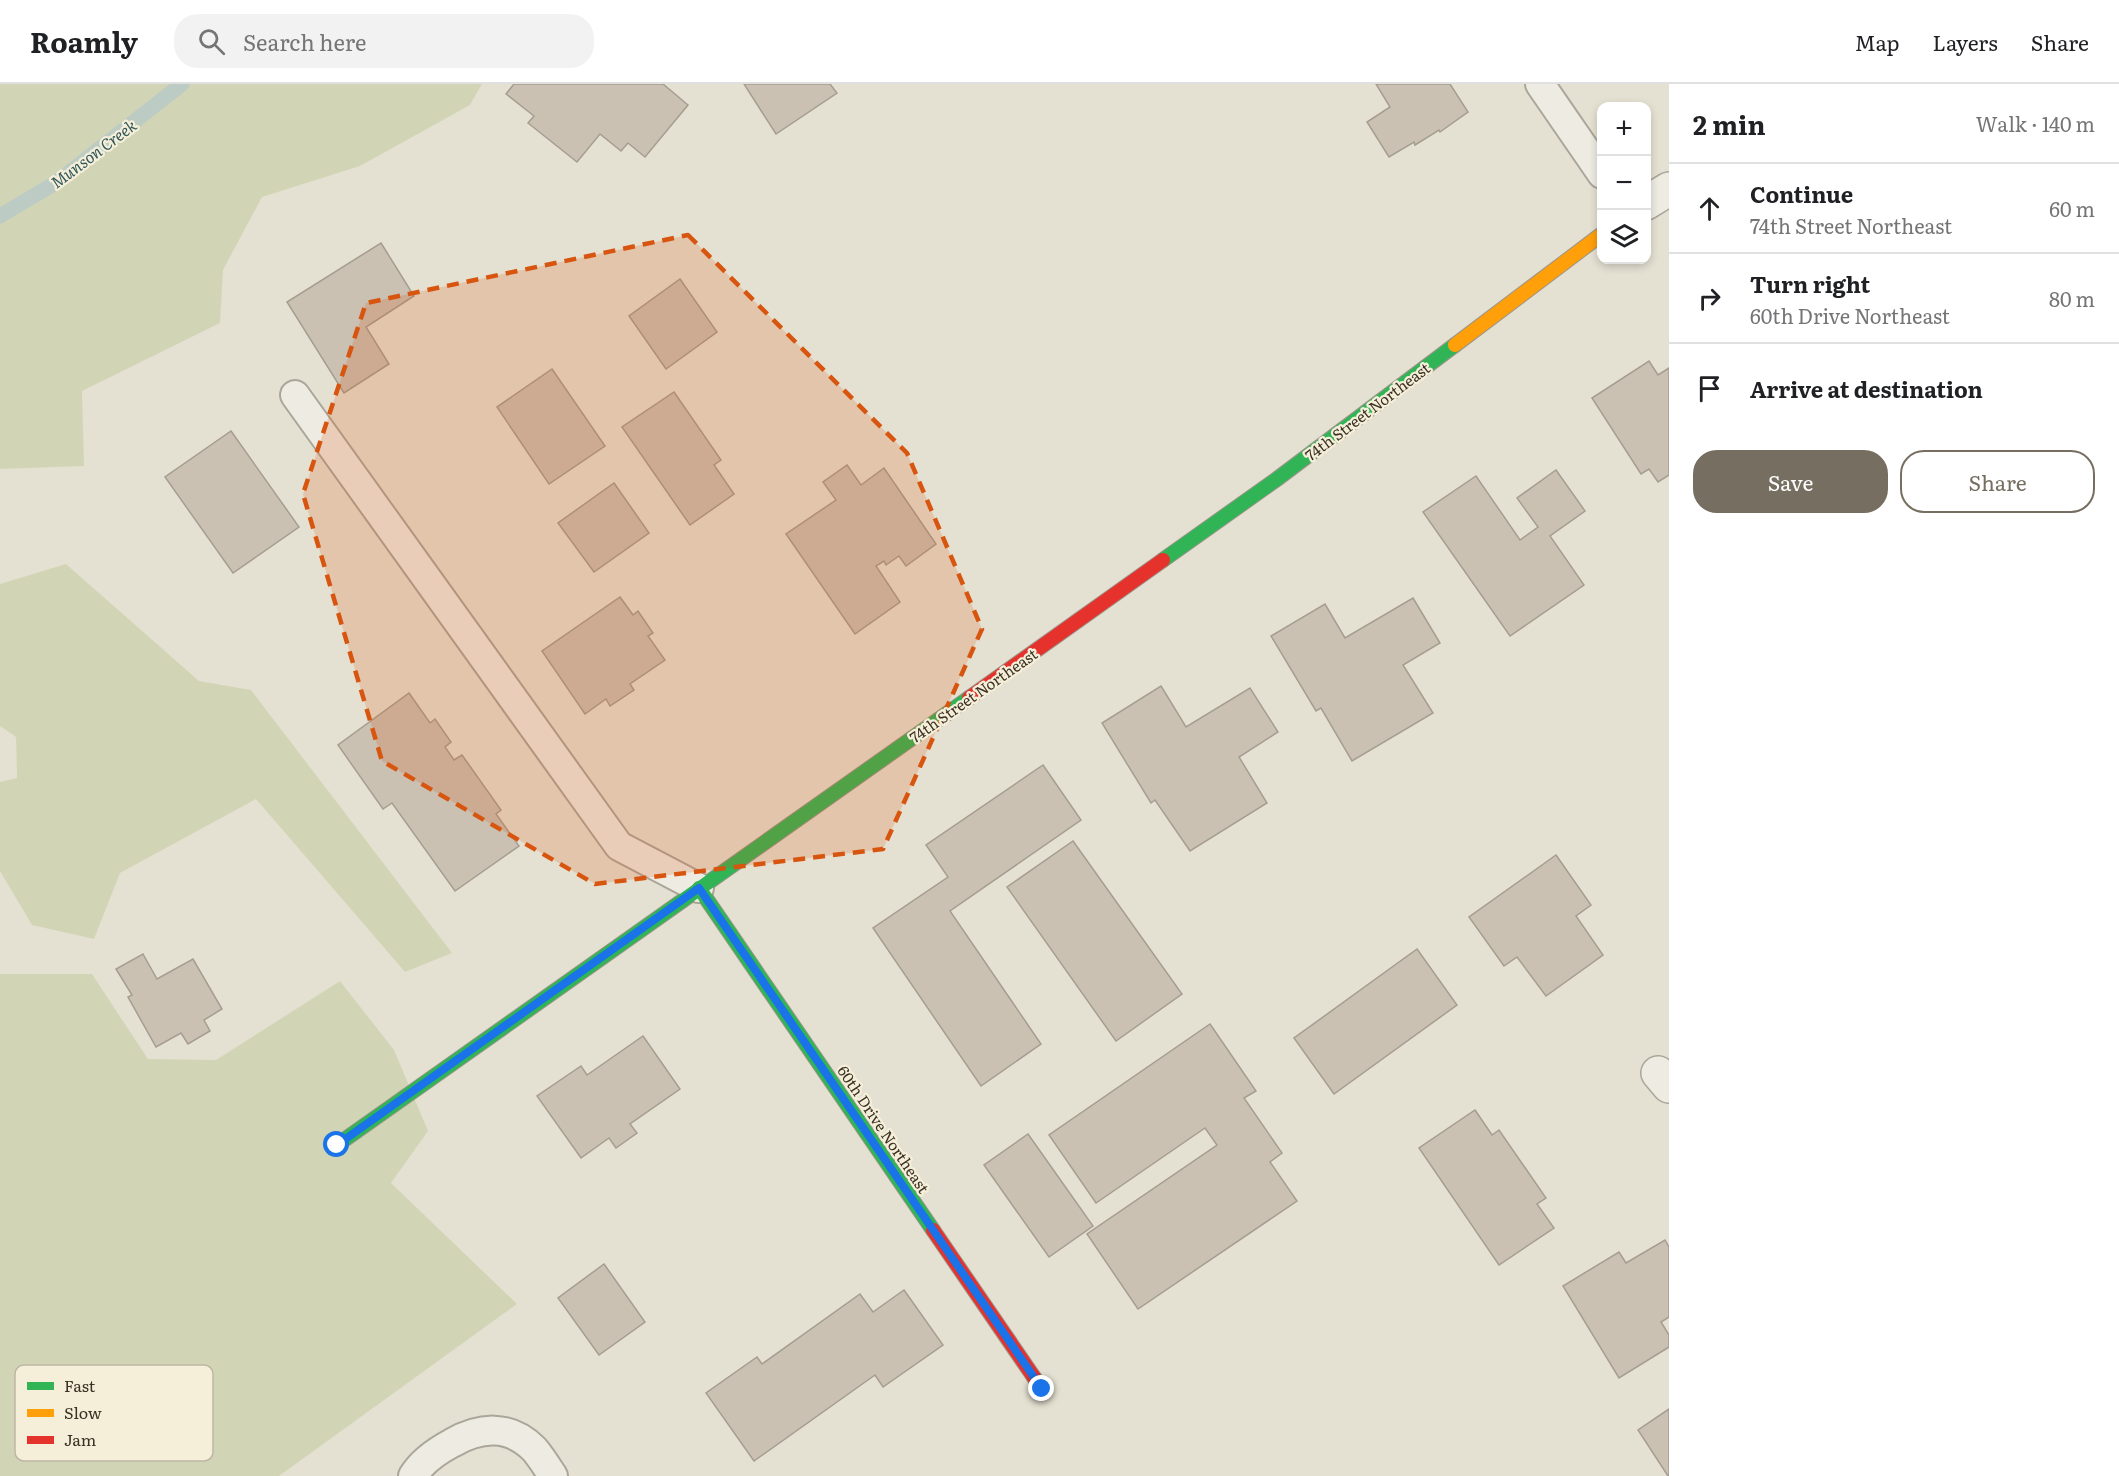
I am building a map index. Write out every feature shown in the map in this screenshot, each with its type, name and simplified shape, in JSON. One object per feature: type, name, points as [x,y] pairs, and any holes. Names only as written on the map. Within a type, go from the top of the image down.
[{"type":"street","points":[[1651,200],[1669,189]]},
{"type":"street","name":"74th Street Northeast","points":[[337,1145],[1277,479],[1597,238]]},
{"type":"street","name":"60th Drive Northeast","points":[[699,888],[1042,1389]]},
{"type":"lane","points":[[1540,84],[1597,167]]},
{"type":"lane","points":[[295,395],[619,846],[699,888]]},
{"type":"lane","points":[[413,1476],[427,1460],[443,1448],[481,1430],[498,1430],[523,1440],[535,1450],[553,1476]]},
{"type":"highlighted area","points":[[688,235],[907,453],[982,629],[883,849],[595,884],[382,761],[303,494],[366,303]]},
{"type":"green space","points":[[0,84],[482,84],[470,105],[360,166],[262,197],[223,270],[220,323],[82,391],[84,466],[0,469]]},
{"type":"green space","points":[[66,564],[199,681],[251,690],[452,953],[405,972],[256,799],[120,873],[94,939],[32,925],[0,871],[0,782],[17,778],[16,737],[0,726],[0,584]]},
{"type":"green space","points":[[0,974],[92,974],[148,1059],[216,1060],[340,981],[394,1050],[428,1131],[391,1183],[517,1304],[279,1476],[0,1476]]},
{"type":"building","points":[[514,84],[663,84],[688,105],[645,157],[628,143],[621,151],[600,134],[577,162],[528,123],[534,116],[506,94]]},
{"type":"building","points":[[744,84],[830,84],[837,93],[776,134]]},
{"type":"building","points":[[1376,84],[1450,84],[1468,112],[1440,132],[1439,130],[1415,145],[1414,142],[1389,157],[1367,122],[1390,107]]},
{"type":"building","points":[[381,243],[414,296],[366,327],[389,364],[344,393],[287,302]]},
{"type":"building","points":[[680,279],[717,332],[666,369],[629,316]]},
{"type":"building","points":[[1649,361],[1658,375],[1669,368],[1669,475],[1658,482],[1649,469],[1641,474],[1592,398]]},
{"type":"building","points":[[552,369],[605,446],[549,484],[497,407]]},
{"type":"building","points":[[674,392],[721,460],[714,465],[734,494],[690,525],[622,427]]},
{"type":"building","points":[[231,431],[299,527],[233,573],[165,477]]},
{"type":"building","points":[[847,465],[861,485],[884,468],[936,544],[906,566],[899,556],[886,565],[884,561],[876,566],[900,602],[855,634],[786,534],[836,500],[823,482]]},
{"type":"building","points":[[1556,470],[1585,511],[1550,536],[1584,585],[1510,636],[1423,512],[1476,476],[1520,540],[1538,527],[1517,498]]},
{"type":"building","points":[[614,483],[649,533],[594,572],[558,523]]},
{"type":"building","points":[[620,597],[633,615],[638,611],[653,633],[648,636],[665,660],[630,684],[634,690],[610,706],[606,699],[585,714],[542,651]]},
{"type":"building","points":[[1413,598],[1440,643],[1403,665],[1433,713],[1352,761],[1321,708],[1316,711],[1271,636],[1325,604],[1345,638]]},
{"type":"building","points":[[1161,686],[1186,727],[1250,688],[1278,732],[1239,757],[1267,803],[1190,851],[1155,800],[1151,803],[1102,723]]},
{"type":"building","points":[[409,693],[430,723],[435,719],[451,742],[445,747],[454,760],[462,755],[501,810],[496,814],[519,846],[455,891],[392,803],[383,809],[338,745]]},
{"type":"building","points":[[1043,765],[1081,820],[950,911],[1041,1044],[981,1086],[873,928],[948,877],[926,845]]},
{"type":"building","points":[[1073,841],[1182,994],[1116,1041],[1007,887]]},
{"type":"building","points":[[1556,855],[1591,905],[1576,916],[1603,955],[1546,996],[1517,957],[1504,966],[1469,917]]},
{"type":"building","points":[[1417,949],[1457,1005],[1334,1094],[1294,1038]]},
{"type":"building","points":[[143,954],[157,979],[193,959],[222,1009],[204,1020],[210,1031],[188,1044],[181,1033],[156,1047],[128,997],[132,995],[116,969]]},
{"type":"building","points":[[1210,1024],[1256,1091],[1244,1098],[1282,1153],[1270,1162],[1297,1201],[1138,1309],[1087,1234],[1217,1145],[1205,1128],[1096,1203],[1049,1135]]},
{"type":"building","points":[[643,1036],[680,1089],[630,1124],[637,1133],[616,1148],[609,1138],[581,1158],[537,1096],[581,1066],[587,1075]]},
{"type":"building","points":[[1475,1110],[1492,1135],[1499,1130],[1546,1198],[1537,1204],[1554,1228],[1499,1265],[1419,1148]]},
{"type":"building","points":[[1028,1134],[1093,1226],[1049,1257],[984,1165]]},
{"type":"building","points":[[1665,1240],[1669,1247],[1669,1317],[1661,1322],[1669,1335],[1669,1347],[1619,1378],[1563,1286],[1619,1252],[1626,1263]]},
{"type":"building","points":[[604,1264],[645,1322],[599,1355],[558,1298]]},
{"type":"building","points":[[904,1290],[943,1345],[883,1387],[875,1375],[754,1461],[706,1393],[757,1357],[762,1364],[860,1294],[873,1312]]},
{"type":"building","points":[[1669,1409],[1669,1476],[1668,1476],[1638,1430]]},
{"type":"waterway","name":"Munson Creek","points":[[0,216],[57,182],[182,84]]},
{"type":"traffic: fast","points":[[1163,560],[1277,479],[1455,345]]},
{"type":"traffic: fast","points":[[337,1145],[969,698]]},
{"type":"traffic: fast","points":[[699,888],[933,1230]]},
{"type":"traffic: slow","points":[[1455,345],[1597,238]]},
{"type":"traffic: jam","points":[[969,698],[1163,560]]},
{"type":"traffic: jam","points":[[933,1230],[1042,1389]]},
{"type":"route","points":[[337,1145],[699,888],[1042,1389]]}]
